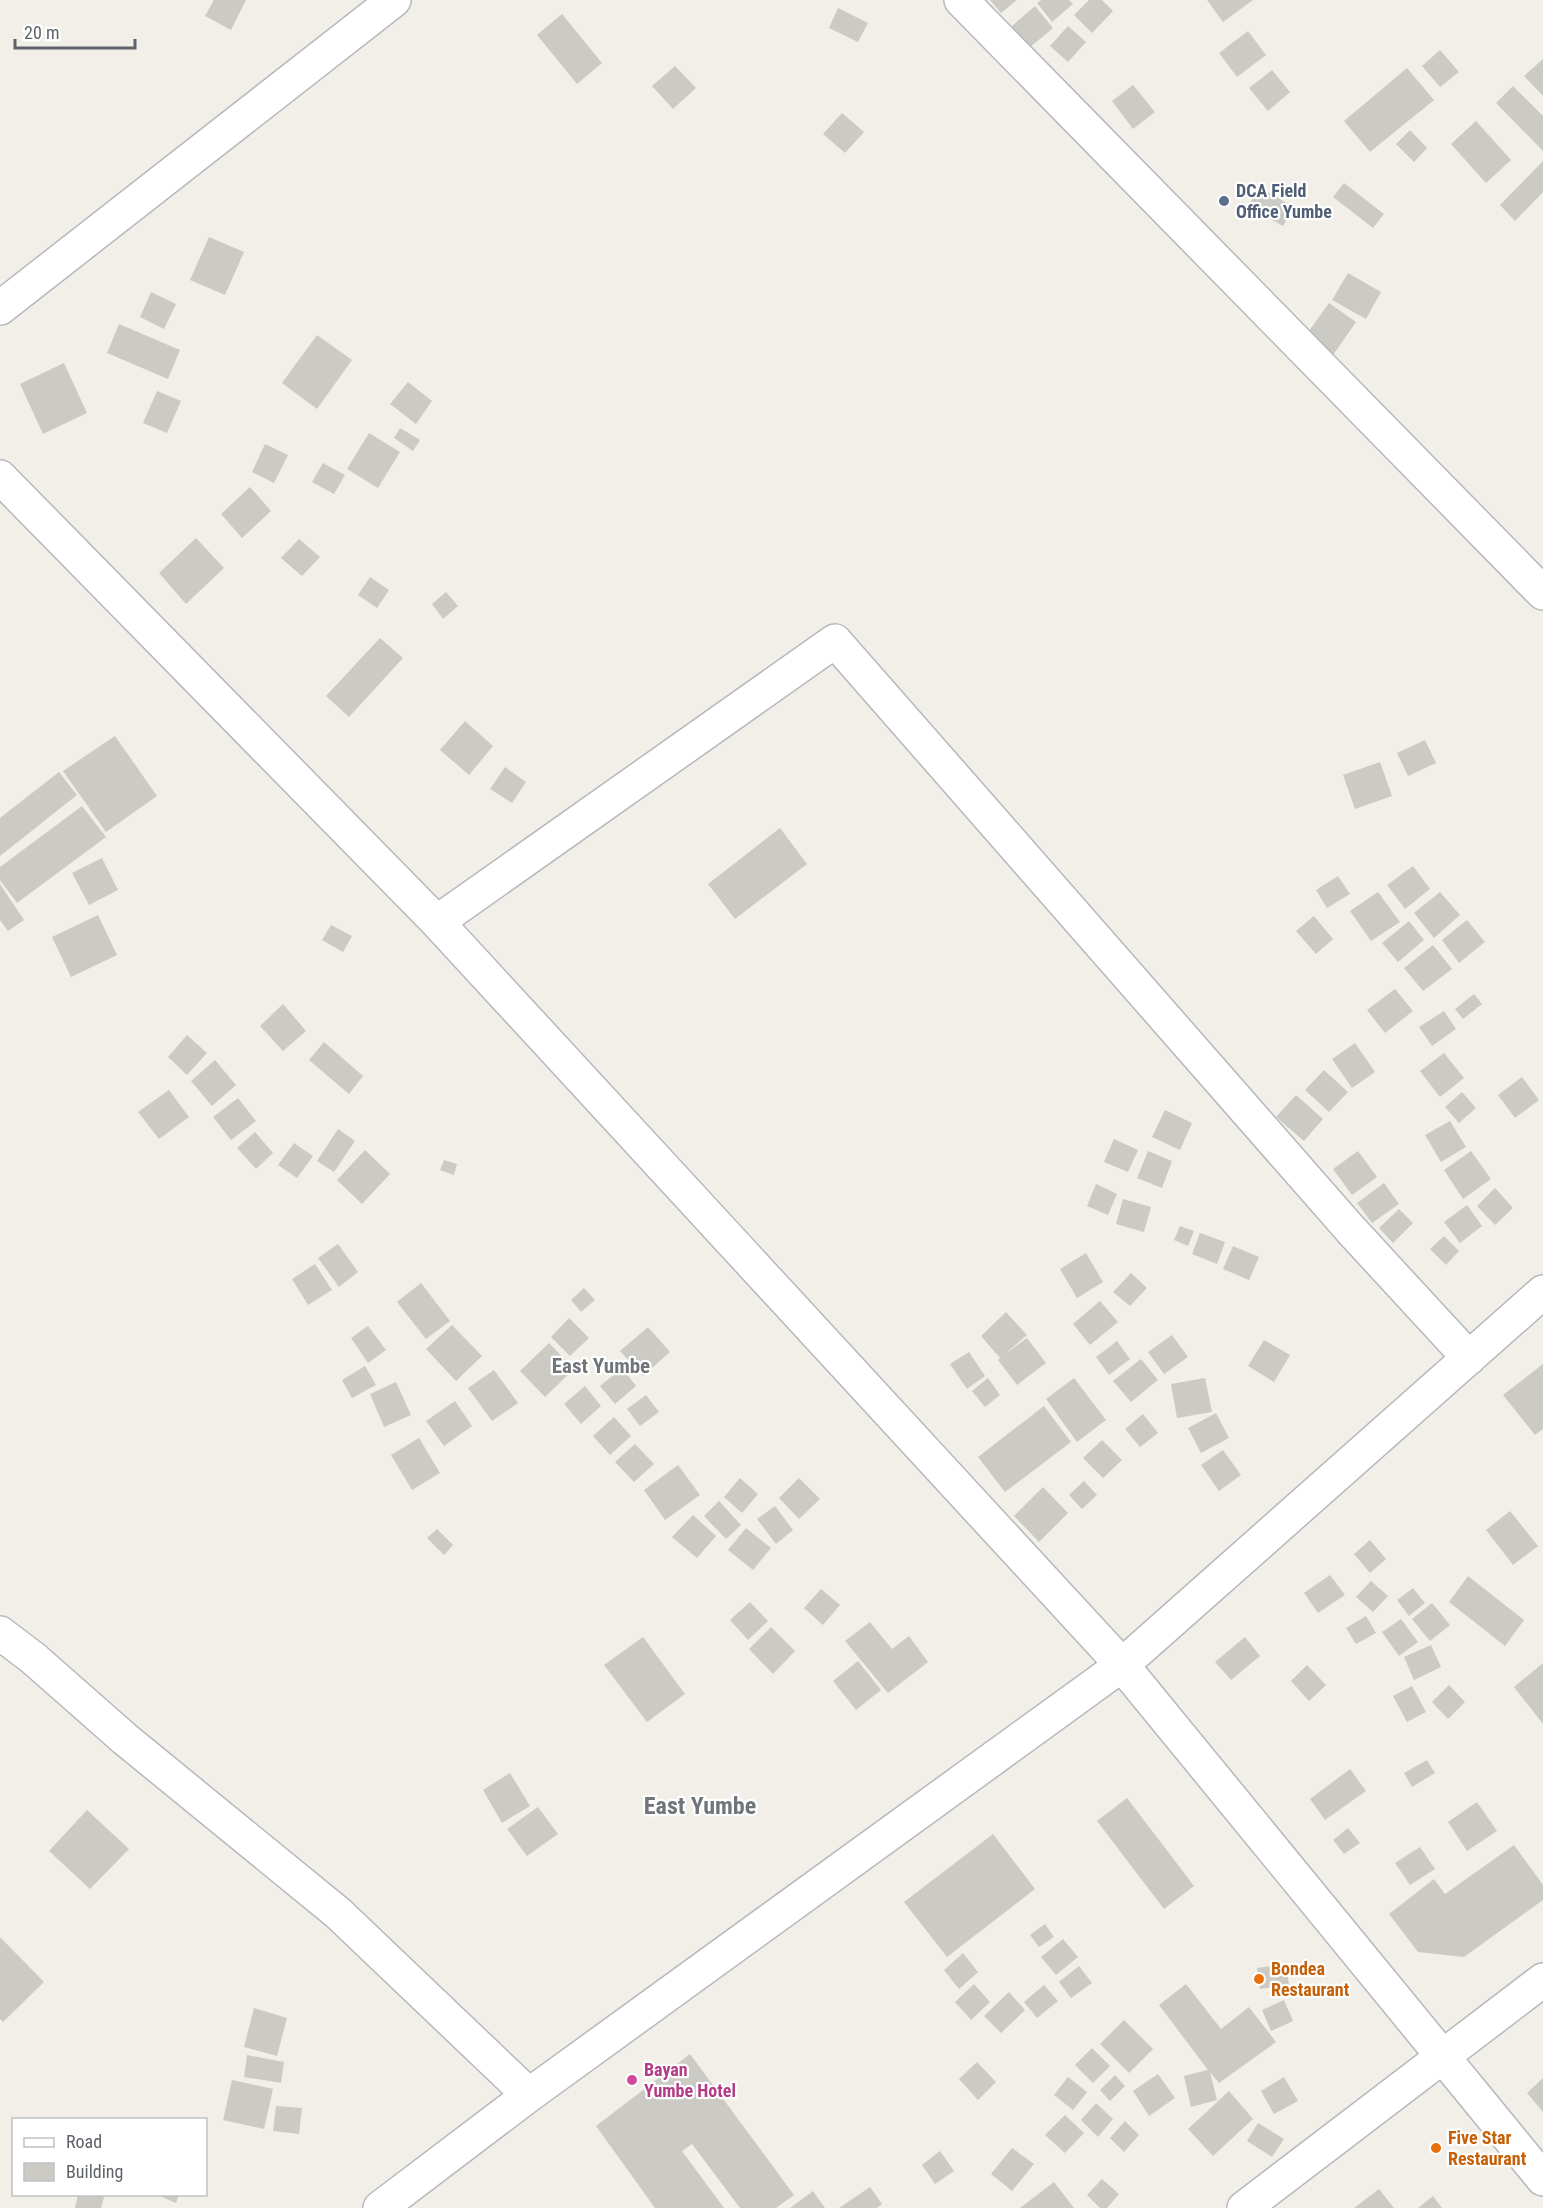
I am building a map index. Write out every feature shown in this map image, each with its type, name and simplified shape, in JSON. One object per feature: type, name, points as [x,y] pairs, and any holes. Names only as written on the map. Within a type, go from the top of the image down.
[{"type":"street","points":[[0,308],[394,0]]},
{"type":"street","points":[[961,0],[1543,593]]},
{"type":"street","points":[[0,477],[437,922],[1122,1665],[1543,2179]]},
{"type":"street","points":[[437,922],[835,641],[1343,1221],[1469,1358]]},
{"type":"street","points":[[380,2208],[529,2095],[1122,1665],[1543,1292]]},
{"type":"street","points":[[0,1633],[33,1658],[125,1739],[338,1913],[529,2095]]},
{"type":"street","points":[[1244,2208],[1543,1980]]},
{"type":"building","points":[[214,0],[246,0],[231,30],[205,16]]},
{"type":"building","points":[[990,0],[1017,0],[1001,13]]},
{"type":"building","points":[[1041,0],[1069,0],[1073,4],[1052,22],[1037,3]]},
{"type":"building","points":[[1089,0],[1102,0],[1113,11],[1092,33],[1074,15]]},
{"type":"building","points":[[1207,0],[1253,0],[1223,22]]},
{"type":"building","points":[[1035,6],[1053,28],[1029,48],[1012,26]]},
{"type":"building","points":[[838,8],[868,23],[858,42],[829,28]]},
{"type":"building","points":[[562,14],[602,63],[577,84],[537,35]]},
{"type":"building","points":[[1068,26],[1086,42],[1068,62],[1050,46]]},
{"type":"building","points":[[1248,31],[1266,55],[1237,77],[1219,53]]},
{"type":"building","points":[[1440,50],[1459,72],[1440,87],[1422,66]]},
{"type":"building","points":[[1543,59],[1543,96],[1524,76]]},
{"type":"building","points":[[675,66],[696,88],[673,109],[652,86]]},
{"type":"building","points":[[1407,68],[1434,100],[1370,152],[1344,121]]},
{"type":"building","points":[[1272,70],[1290,92],[1268,111],[1249,88]]},
{"type":"building","points":[[1133,85],[1155,112],[1133,129],[1112,101]]},
{"type":"building","points":[[1513,86],[1543,116],[1543,151],[1496,103]]},
{"type":"building","points":[[842,113],[864,132],[845,153],[823,134]]},
{"type":"building","points":[[1476,121],[1511,160],[1486,183],[1451,144]]},
{"type":"building","points":[[1410,130],[1427,148],[1414,162],[1396,144]]},
{"type":"building","points":[[1543,161],[1543,192],[1515,221],[1500,205]]},
{"type":"building","points":[[1344,183],[1384,214],[1373,228],[1333,197]]},
{"type":"building","points":[[1259,187],[1294,207],[1283,226],[1248,207]]},
{"type":"building","points":[[209,237],[244,252],[225,295],[190,280]]},
{"type":"building","points":[[1348,273],[1381,292],[1366,319],[1332,300]]},
{"type":"building","points":[[151,292],[176,304],[164,329],[140,317]]},
{"type":"building","points":[[1329,303],[1356,322],[1333,355],[1306,335]]},
{"type":"building","points":[[119,324],[180,350],[168,379],[107,353]]},
{"type":"building","points":[[317,335],[352,360],[317,409],[282,383]]},
{"type":"building","points":[[64,363],[87,413],[43,434],[20,384]]},
{"type":"building","points":[[408,382],[432,401],[416,424],[390,404]]},
{"type":"building","points":[[157,391],[181,401],[167,433],[143,423]]},
{"type":"building","points":[[400,428],[420,440],[413,451],[394,438]]},
{"type":"building","points":[[369,433],[400,452],[378,488],[347,469]]},
{"type":"building","points":[[265,444],[288,455],[274,483],[252,472]]},
{"type":"building","points":[[323,463],[345,475],[334,494],[312,482]]},
{"type":"building","points":[[250,487],[271,511],[242,538],[221,514]]},
{"type":"building","points":[[196,538],[224,568],[186,604],[159,573]]},
{"type":"building","points":[[299,539],[320,557],[302,576],[281,558]]},
{"type":"building","points":[[370,577],[389,590],[377,608],[358,595]]},
{"type":"building","points":[[446,592],[458,606],[443,619],[432,604]]},
{"type":"building","points":[[380,638],[403,658],[349,717],[326,696]]},
{"type":"building","points":[[465,721],[493,746],[469,775],[440,750]]},
{"type":"building","points":[[115,736],[157,796],[106,832],[63,771]]},
{"type":"building","points":[[1425,740],[1436,763],[1408,776],[1397,753]]},
{"type":"building","points":[[1380,762],[1392,796],[1355,809],[1343,775]]},
{"type":"building","points":[[505,767],[526,782],[512,803],[490,789]]},
{"type":"building","points":[[59,772],[77,795],[0,856],[0,818]]},
{"type":"building","points":[[82,806],[106,837],[17,903],[0,880],[0,867]]},
{"type":"building","points":[[780,828],[807,864],[735,919],[708,884]]},
{"type":"building","points":[[102,858],[118,890],[89,905],[72,873]]},
{"type":"building","points":[[1413,866],[1430,889],[1405,909],[1387,885]]},
{"type":"building","points":[[1338,876],[1350,894],[1327,908],[1316,890]]},
{"type":"building","points":[[0,884],[24,920],[8,931],[0,920]]},
{"type":"building","points":[[1378,892],[1400,922],[1371,941],[1350,911]]},
{"type":"building","points":[[1440,892],[1460,915],[1434,938],[1414,913]]},
{"type":"building","points":[[98,915],[117,955],[71,977],[52,937]]},
{"type":"building","points":[[1314,916],[1333,939],[1316,954],[1296,931]]},
{"type":"building","points":[[1467,920],[1485,942],[1459,963],[1442,940]]},
{"type":"building","points":[[1409,921],[1424,940],[1398,962],[1382,943]]},
{"type":"building","points":[[331,925],[352,936],[343,952],[322,940]]},
{"type":"building","points":[[1433,945],[1452,969],[1423,991],[1404,968]]},
{"type":"building","points":[[1395,989],[1413,1011],[1385,1033],[1367,1010]]},
{"type":"building","points":[[1474,994],[1482,1004],[1463,1019],[1455,1009]]},
{"type":"building","points":[[283,1004],[306,1031],[283,1051],[260,1026]]},
{"type":"building","points":[[1444,1011],[1456,1029],[1432,1046],[1419,1027]]},
{"type":"building","points":[[187,1035],[207,1053],[187,1075],[168,1057]]},
{"type":"building","points":[[324,1042],[363,1076],[349,1094],[309,1060]]},
{"type":"building","points":[[1355,1043],[1375,1072],[1352,1088],[1332,1059]]},
{"type":"building","points":[[1444,1053],[1464,1078],[1440,1097],[1420,1071]]},
{"type":"building","points":[[215,1060],[236,1085],[212,1106],[191,1081]]},
{"type":"building","points":[[1324,1070],[1348,1092],[1329,1112],[1305,1090]]},
{"type":"building","points":[[1522,1077],[1539,1100],[1515,1118],[1498,1095]]},
{"type":"building","points":[[169,1090],[189,1117],[159,1139],[138,1112]]},
{"type":"building","points":[[1462,1092],[1476,1108],[1459,1123],[1445,1107]]},
{"type":"building","points":[[1296,1095],[1323,1119],[1304,1141],[1276,1117]]},
{"type":"building","points":[[238,1098],[256,1121],[231,1140],[213,1117]]},
{"type":"building","points":[[1165,1110],[1192,1123],[1180,1150],[1152,1137]]},
{"type":"building","points":[[1450,1121],[1466,1147],[1441,1162],[1425,1135]]},
{"type":"building","points":[[338,1129],[355,1141],[334,1172],[317,1161]]},
{"type":"building","points":[[255,1132],[273,1153],[256,1169],[237,1148]]},
{"type":"building","points":[[1114,1139],[1138,1150],[1128,1172],[1104,1162]]},
{"type":"building","points":[[294,1143],[313,1156],[297,1178],[278,1165]]},
{"type":"building","points":[[365,1150],[390,1174],[362,1204],[337,1180]]},
{"type":"building","points":[[1148,1151],[1172,1161],[1162,1188],[1137,1178]]},
{"type":"building","points":[[1358,1151],[1377,1177],[1352,1195],[1333,1169]]},
{"type":"building","points":[[1471,1151],[1491,1179],[1463,1199],[1444,1170]]},
{"type":"building","points":[[444,1160],[457,1164],[454,1175],[440,1170]]},
{"type":"building","points":[[1384,1183],[1399,1204],[1372,1223],[1357,1203]]},
{"type":"building","points":[[1096,1184],[1117,1194],[1108,1215],[1087,1206]]},
{"type":"building","points":[[1495,1188],[1513,1208],[1495,1225],[1477,1206]]},
{"type":"building","points":[[1123,1199],[1151,1207],[1144,1232],[1116,1224]]},
{"type":"building","points":[[1467,1205],[1482,1226],[1460,1243],[1444,1222]]},
{"type":"building","points":[[1399,1209],[1413,1223],[1393,1243],[1379,1228]]},
{"type":"building","points":[[1180,1226],[1194,1231],[1188,1246],[1174,1240]]},
{"type":"building","points":[[1200,1233],[1225,1242],[1217,1264],[1192,1254]]},
{"type":"building","points":[[1444,1236],[1459,1251],[1446,1265],[1430,1249]]},
{"type":"building","points":[[338,1244],[358,1272],[339,1287],[318,1258]]},
{"type":"building","points":[[1233,1246],[1259,1257],[1249,1280],[1223,1269]]},
{"type":"building","points":[[1086,1253],[1103,1282],[1077,1298],[1060,1269]]},
{"type":"building","points":[[315,1264],[332,1290],[308,1305],[292,1279]]},
{"type":"building","points":[[1131,1273],[1147,1288],[1130,1306],[1113,1292]]},
{"type":"building","points":[[421,1283],[450,1321],[426,1339],[397,1302]]},
{"type":"building","points":[[584,1288],[595,1300],[581,1312],[571,1300]]},
{"type":"building","points":[[1100,1301],[1118,1322],[1090,1345],[1073,1324]]},
{"type":"building","points":[[1006,1312],[1027,1335],[1005,1354],[1027,1338],[1046,1363],[1017,1385],[998,1360],[1000,1358],[981,1336]]},
{"type":"building","points":[[569,1318],[589,1338],[570,1356],[551,1337]]},
{"type":"building","points":[[452,1325],[482,1356],[456,1381],[426,1349]]},
{"type":"building","points":[[368,1326],[386,1350],[368,1363],[351,1338]]},
{"type":"building","points":[[648,1327],[670,1352],[643,1376],[620,1351]]},
{"type":"building","points":[[1172,1335],[1188,1357],[1164,1374],[1148,1352]]},
{"type":"building","points":[[1264,1340],[1290,1355],[1274,1382],[1248,1366]]},
{"type":"building","points":[[1117,1341],[1130,1359],[1109,1375],[1096,1357]]},
{"type":"building","points":[[549,1343],[574,1369],[545,1397],[520,1371]]},
{"type":"building","points":[[969,1352],[985,1376],[967,1389],[950,1364]]},
{"type":"building","points":[[1141,1359],[1158,1380],[1131,1402],[1113,1381]]},
{"type":"building","points":[[1543,1364],[1543,1429],[1535,1435],[1503,1395]]},
{"type":"building","points":[[365,1366],[376,1385],[352,1398],[342,1380]]},
{"type":"building","points":[[622,1368],[636,1386],[615,1404],[600,1386]]},
{"type":"building","points":[[494,1370],[518,1403],[492,1421],[468,1388]]},
{"type":"building","points":[[988,1378],[1000,1395],[985,1407],[972,1391]]},
{"type":"building","points":[[1074,1378],[1106,1420],[1077,1442],[1046,1399]]},
{"type":"building","points":[[1205,1378],[1212,1412],[1177,1418],[1171,1384]]},
{"type":"building","points":[[396,1382],[411,1415],[384,1427],[370,1394]]},
{"type":"building","points":[[585,1386],[601,1406],[581,1424],[564,1404]]},
{"type":"building","points":[[646,1395],[659,1412],[640,1426],[627,1409]]},
{"type":"building","points":[[455,1401],[472,1426],[444,1446],[426,1421]]},
{"type":"building","points":[[1044,1406],[1071,1442],[1005,1492],[978,1457]]},
{"type":"building","points":[[1216,1413],[1229,1438],[1201,1453],[1188,1428]]},
{"type":"building","points":[[1143,1414],[1158,1433],[1140,1447],[1125,1429]]},
{"type":"building","points":[[614,1417],[631,1436],[610,1455],[593,1436]]},
{"type":"building","points":[[419,1438],[440,1473],[412,1490],[391,1455]]},
{"type":"building","points":[[1102,1440],[1122,1460],[1103,1478],[1083,1458]]},
{"type":"building","points":[[635,1444],[654,1464],[634,1482],[615,1462]]},
{"type":"building","points":[[1223,1450],[1241,1475],[1219,1491],[1201,1465]]},
{"type":"building","points":[[678,1465],[700,1495],[665,1520],[644,1490]]},
{"type":"building","points":[[740,1478],[758,1494],[742,1513],[724,1497]]},
{"type":"building","points":[[799,1478],[820,1499],[799,1519],[779,1498]]},
{"type":"building","points":[[1084,1481],[1097,1495],[1082,1509],[1069,1495]]},
{"type":"building","points":[[1043,1487],[1068,1513],[1039,1542],[1014,1516]]},
{"type":"building","points":[[719,1501],[741,1525],[726,1539],[704,1516]]},
{"type":"building","points":[[775,1506],[793,1530],[776,1544],[757,1519]]},
{"type":"building","points":[[1510,1511],[1538,1546],[1513,1565],[1486,1530]]},
{"type":"building","points":[[693,1515],[716,1536],[697,1558],[672,1537]]},
{"type":"building","points":[[746,1528],[771,1548],[753,1570],[728,1550]]},
{"type":"building","points":[[437,1529],[453,1545],[444,1555],[427,1538]]},
{"type":"building","points":[[1370,1540],[1386,1559],[1370,1573],[1354,1554]]},
{"type":"building","points":[[1330,1575],[1345,1595],[1318,1613],[1304,1593]]},
{"type":"building","points":[[1468,1576],[1524,1620],[1505,1646],[1449,1602]]},
{"type":"building","points":[[1371,1581],[1388,1596],[1373,1612],[1356,1597]]},
{"type":"building","points":[[1413,1588],[1425,1603],[1409,1616],[1397,1600]]},
{"type":"building","points":[[821,1589],[840,1605],[823,1625],[804,1608]]},
{"type":"building","points":[[750,1602],[768,1621],[748,1640],[730,1620]]},
{"type":"building","points":[[1432,1603],[1450,1625],[1430,1641],[1412,1619]]},
{"type":"building","points":[[1366,1616],[1376,1633],[1356,1644],[1346,1628]]},
{"type":"building","points":[[1401,1619],[1418,1642],[1399,1656],[1382,1632]]},
{"type":"building","points":[[870,1622],[892,1649],[909,1636],[928,1662],[888,1693],[845,1641]]},
{"type":"building","points":[[771,1627],[795,1651],[773,1674],[749,1649]]},
{"type":"building","points":[[643,1637],[685,1694],[647,1722],[604,1665]]},
{"type":"building","points":[[1245,1637],[1260,1656],[1231,1680],[1215,1662]]},
{"type":"building","points":[[1431,1645],[1441,1667],[1414,1680],[1404,1657]]},
{"type":"building","points":[[858,1661],[881,1690],[856,1710],[833,1681]]},
{"type":"building","points":[[1543,1663],[1543,1724],[1514,1687]]},
{"type":"building","points":[[1307,1665],[1326,1685],[1309,1701],[1291,1681]]},
{"type":"building","points":[[1449,1685],[1465,1702],[1448,1719],[1432,1702]]},
{"type":"building","points":[[1412,1686],[1426,1712],[1407,1722],[1393,1696]]},
{"type":"building","points":[[1427,1760],[1435,1773],[1412,1787],[1404,1773]]},
{"type":"building","points":[[1350,1769],[1366,1791],[1325,1820],[1310,1799]]},
{"type":"building","points":[[510,1773],[530,1806],[502,1823],[483,1790]]},
{"type":"building","points":[[1127,1798],[1194,1886],[1164,1909],[1097,1821]]},
{"type":"building","points":[[1477,1802],[1497,1831],[1467,1851],[1448,1822]]},
{"type":"building","points":[[538,1807],[558,1834],[527,1856],[507,1829]]},
{"type":"building","points":[[87,1810],[129,1849],[90,1889],[49,1851]]},
{"type":"building","points":[[1348,1828],[1360,1843],[1344,1854],[1333,1840]]},
{"type":"building","points":[[993,1834],[1035,1889],[947,1957],[904,1902]]},
{"type":"building","points":[[1514,1845],[1543,1885],[1543,1900],[1464,1957],[1418,1952],[1389,1914],[1434,1879],[1445,1894]]},
{"type":"building","points":[[1420,1847],[1435,1869],[1410,1885],[1395,1863]]},
{"type":"building","points":[[1045,1924],[1054,1937],[1039,1947],[1030,1935]]},
{"type":"building","points":[[0,1937],[44,1982],[3,2022],[0,2019]]},
{"type":"building","points":[[1063,1939],[1078,1957],[1056,1975],[1041,1957]]},
{"type":"building","points":[[963,1953],[978,1972],[959,1989],[944,1970]]},
{"type":"building","points":[[1286,1964],[1289,1985],[1260,1989],[1257,1968]]},
{"type":"building","points":[[1079,1966],[1092,1983],[1071,1998],[1059,1982]]},
{"type":"building","points":[[974,1984],[990,2002],[971,2020],[955,2002]]},
{"type":"building","points":[[1186,1984],[1221,2029],[1249,2007],[1276,2042],[1219,2083],[1210,2072],[1217,2100],[1191,2107],[1184,2076],[1208,2070],[1159,2005]]},
{"type":"building","points":[[1044,1985],[1058,2001],[1037,2018],[1024,2002]]},
{"type":"building","points":[[1009,1992],[1025,2010],[1001,2033],[984,2016]]},
{"type":"building","points":[[1284,2000],[1293,2021],[1271,2031],[1262,2010]]},
{"type":"building","points":[[254,2008],[287,2018],[277,2056],[244,2047]]},
{"type":"building","points":[[1124,2020],[1153,2049],[1129,2073],[1100,2044]]},
{"type":"building","points":[[1092,2048],[1110,2066],[1093,2083],[1075,2065]]},
{"type":"building","points":[[690,2054],[794,2195],[776,2208],[740,2208],[692,2144],[682,2151],[724,2208],[655,2208],[596,2126]]},
{"type":"building","points":[[247,2055],[284,2062],[281,2083],[244,2077]]},
{"type":"building","points":[[977,2062],[996,2082],[978,2100],[959,2079]]},
{"type":"building","points":[[1158,2074],[1175,2098],[1149,2116],[1133,2091]]},
{"type":"building","points":[[1115,2075],[1125,2086],[1110,2101],[1100,2090]]},
{"type":"building","points":[[1068,2077],[1087,2092],[1073,2110],[1054,2095]]},
{"type":"building","points":[[1284,2077],[1298,2101],[1274,2114],[1261,2091]]},
{"type":"building","points":[[1543,2078],[1543,2112],[1527,2093]]},
{"type":"building","points":[[232,2080],[273,2089],[264,2129],[223,2120]]},
{"type":"building","points":[[1229,2091],[1253,2119],[1213,2156],[1188,2129]]},
{"type":"building","points":[[1096,2103],[1113,2119],[1098,2137],[1081,2120]]},
{"type":"building","points":[[276,2106],[302,2108],[299,2134],[273,2131]]},
{"type":"building","points":[[1065,2115],[1084,2133],[1065,2153],[1045,2135]]},
{"type":"building","points":[[1125,2121],[1139,2135],[1124,2152],[1110,2138]]},
{"type":"building","points":[[1258,2123],[1284,2139],[1272,2157],[1247,2141]]},
{"type":"building","points":[[1012,2148],[1034,2164],[1012,2191],[991,2174]]},
{"type":"building","points":[[940,2151],[954,2171],[935,2184],[922,2165]]},
{"type":"building","points":[[1102,2179],[1119,2194],[1107,2208],[1100,2208],[1087,2195]]},
{"type":"building","points":[[1054,2182],[1074,2208],[1020,2208]]},
{"type":"building","points":[[870,2187],[882,2204],[877,2208],[839,2208]]},
{"type":"building","points":[[1379,2189],[1394,2208],[1354,2208]]},
{"type":"building","points":[[813,2191],[825,2208],[790,2208]]},
{"type":"building","points":[[78,2196],[104,2196],[101,2208],[75,2208]]},
{"type":"building","points":[[160,2196],[178,2196],[176,2203]]},
{"type":"building","points":[[1433,2196],[1442,2208],[1418,2208]]},
{"type":"place","name":"DCA Field Office Yumbe","points":[[1224,201]]},
{"type":"place","name":"Bondea Restaurant","points":[[1259,1979]]},
{"type":"place","name":"Bayan Yumbe Hotel","points":[[632,2080]]},
{"type":"place","name":"Five Star Restaurant","points":[[1436,2148]]},
{"type":"district","name":"East Yumbe","points":[[601,1366]]},
{"type":"district","name":"East Yumbe","points":[[700,1806]]}]
